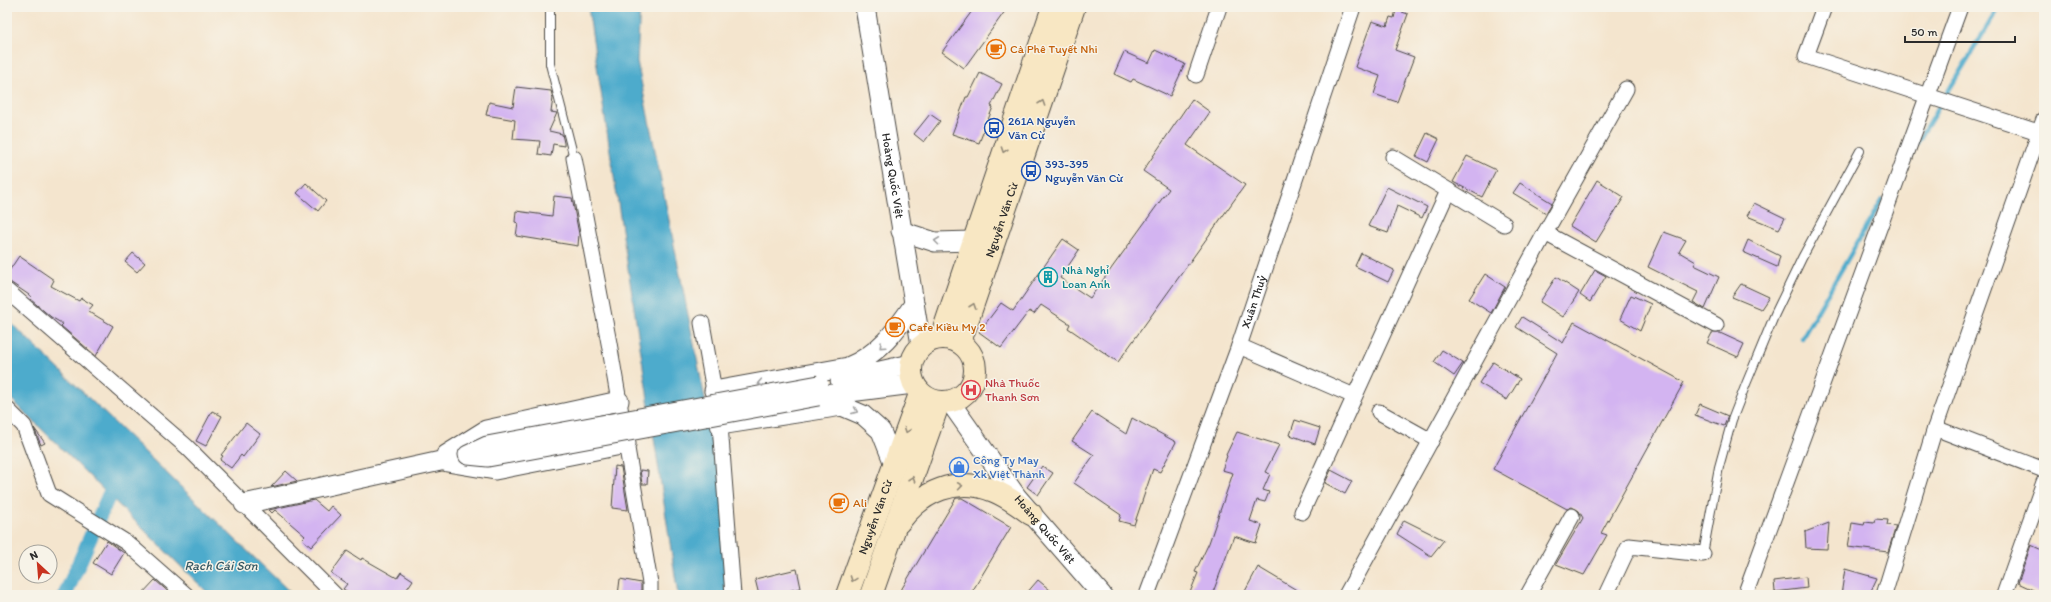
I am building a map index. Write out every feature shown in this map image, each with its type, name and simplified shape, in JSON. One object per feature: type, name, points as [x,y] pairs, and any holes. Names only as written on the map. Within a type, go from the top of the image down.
[{"type":"main road","name":"Nguyễn Văn Cừ","points":[[950,340],[973,242],[1053,7]]},
{"type":"main road","name":"Nguyễn Văn Cừ","points":[[950,340],[1074,7]]},
{"type":"main road","points":[[950,340],[969,351],[974,360],[975,371],[973,382],[968,391],[959,398],[926,382],[950,340]]},
{"type":"main road","name":"Nguyễn Văn Cừ","points":[[847,595],[894,464],[926,382]]},
{"type":"main road","name":"Nguyễn Văn Cừ","points":[[871,595],[895,528],[926,382]]},
{"type":"main road","points":[[895,528],[907,512],[935,490],[965,485],[994,491],[1031,514]]},
{"type":"street","name":"Hoàng Quốc Việt","points":[[865,7],[926,382],[1031,514],[1102,595]]},
{"type":"street","points":[[1196,75],[1219,7]]},
{"type":"street","name":"Xuân Thuỷ","points":[[1147,595],[1239,346],[1353,7]]},
{"type":"street","points":[[1824,7],[1806,56],[1928,96],[2042,129],[1935,428],[1884,595]]},
{"type":"street","points":[[1745,595],[1960,7]]},
{"type":"street","points":[[1346,595],[1545,232],[1626,89]]},
{"type":"street","points":[[1393,157],[1504,224]]},
{"type":"street","points":[[574,158],[619,401],[650,583],[650,595]]},
{"type":"street","points":[[1302,512],[1448,191]]},
{"type":"street","points":[[901,231],[935,242],[973,242]]},
{"type":"street","points":[[1545,232],[1716,325]]},
{"type":"street","points":[[7,291],[187,447],[335,595]]},
{"type":"street","points":[[714,390],[837,369],[854,364],[884,344],[897,329],[914,304]]},
{"type":"street","points":[[702,323],[720,425],[733,595]]},
{"type":"street","points":[[1239,346],[1354,396]]},
{"type":"street","points":[[244,504],[436,461],[468,455],[488,457],[819,391],[926,382]]},
{"type":"street","points":[[436,461],[486,430],[619,401]]},
{"type":"street","points":[[720,425],[842,406],[863,414],[881,432],[894,464]]},
{"type":"street","points":[[7,409],[24,426],[50,494],[124,541],[186,595]]},
{"type":"street","points":[[1379,412],[1431,441]]},
{"type":"street","points":[[1935,428],[2044,470]]},
{"type":"street","points":[[436,461],[495,470],[626,444]]},
{"type":"street","points":[[2004,595],[2044,482]]},
{"type":"street","points":[[1528,595],[1572,516]]},
{"type":"street","points":[[1606,595],[1629,546],[1703,554]]},
{"type":"lane","points":[[550,7],[550,64],[574,158]]},
{"type":"lane","points":[[1703,554],[1719,467],[1732,420],[1743,391],[1775,314],[1802,258],[1860,150]]},
{"type":"water","points":[[588,7],[640,7],[637,61],[737,558],[736,595],[678,595]]},
{"type":"water","name":"Rạch Cái Sơn","points":[[7,319],[293,595],[210,595],[7,395]]},
{"type":"building","points":[[975,7],[1008,7],[964,68],[942,52]]},
{"type":"building","points":[[1396,10],[1408,14],[1395,50],[1414,57],[1397,102],[1374,94],[1380,76],[1355,67],[1372,21],[1387,26],[1390,17],[1394,18]]},
{"type":"building","points":[[1155,50],[1185,64],[1170,96],[1133,79],[1131,82],[1114,74],[1124,52],[1149,63]]},
{"type":"building","points":[[980,73],[1002,84],[991,106],[993,107],[979,143],[952,134],[966,97],[968,97]]},
{"type":"building","points":[[516,87],[551,91],[553,98],[551,112],[557,113],[549,131],[562,134],[564,146],[553,144],[551,156],[538,154],[540,141],[513,139],[515,120],[486,115],[489,102],[513,107]]},
{"type":"building","points":[[1192,99],[1210,112],[1187,145],[1245,185],[1118,362],[1068,328],[1070,324],[1041,305],[1034,314],[1029,311],[1001,348],[979,332],[1001,303],[1013,311],[1063,239],[1079,250],[1060,278],[1090,298],[1169,189],[1143,171]]},
{"type":"building","points":[[930,114],[940,121],[924,142],[914,134]]},
{"type":"building","points":[[1427,133],[1439,139],[1428,162],[1416,156]]},
{"type":"building","points":[[1467,156],[1496,170],[1482,197],[1453,182]]},
{"type":"building","points":[[1597,180],[1624,197],[1596,242],[1570,226]]},
{"type":"building","points":[[306,183],[326,201],[318,211],[297,193]]},
{"type":"building","points":[[1520,183],[1552,203],[1546,213],[1513,193]]},
{"type":"building","points":[[1387,187],[1427,207],[1422,218],[1397,206],[1388,233],[1368,226]]},
{"type":"building","points":[[554,196],[572,198],[579,234],[578,246],[516,236],[518,223],[515,222],[516,211],[552,216]]},
{"type":"building","points":[[1754,203],[1785,218],[1779,229],[1747,216]]},
{"type":"building","points":[[1664,232],[1686,240],[1679,252],[1696,262],[1694,265],[1719,277],[1705,309],[1693,302],[1698,292],[1648,267]]},
{"type":"building","points":[[1748,240],[1780,256],[1777,267],[1743,252]]},
{"type":"building","points":[[133,253],[145,263],[137,272],[125,262]]},
{"type":"building","points":[[1361,253],[1394,270],[1388,282],[1355,266]]},
{"type":"building","points":[[19,256],[54,280],[51,286],[79,301],[81,298],[93,305],[88,311],[113,326],[96,356],[61,326],[63,324],[51,317],[30,299],[32,297],[7,280],[7,274]]},
{"type":"building","points":[[1595,270],[1606,276],[1590,302],[1580,295]]},
{"type":"building","points":[[1485,274],[1505,287],[1491,313],[1469,299]]},
{"type":"building","points":[[1556,277],[1579,292],[1563,317],[1540,302]]},
{"type":"building","points":[[1741,284],[1769,297],[1761,309],[1732,297]]},
{"type":"building","points":[[1631,295],[1651,304],[1640,331],[1620,319]]},
{"type":"building","points":[[1522,317],[1563,343],[1574,322],[1684,382],[1601,533],[1607,535],[1584,575],[1556,564],[1583,518],[1579,511],[1572,507],[1567,509],[1493,469],[1557,353],[1516,327]]},
{"type":"building","points":[[1712,333],[1720,333],[1744,344],[1738,357],[1707,343]]},
{"type":"building","points":[[1442,350],[1463,363],[1454,376],[1434,362]]},
{"type":"building","points":[[1493,362],[1520,379],[1507,400],[1479,383]]},
{"type":"building","points":[[1700,404],[1728,416],[1724,426],[1695,415]]},
{"type":"building","points":[[212,411],[222,416],[206,446],[196,441]]},
{"type":"building","points":[[1092,412],[1126,434],[1132,418],[1176,442],[1160,472],[1153,469],[1134,525],[1119,521],[1121,515],[1074,483],[1094,455],[1072,441]]},
{"type":"building","points":[[1295,420],[1320,428],[1315,444],[1290,435]]},
{"type":"building","points":[[246,423],[260,434],[243,457],[241,455],[231,468],[220,460],[223,456],[221,455]]},
{"type":"building","points":[[34,428],[45,443],[41,445]]},
{"type":"building","points":[[1237,432],[1279,445],[1265,472],[1270,474],[1263,490],[1269,492],[1265,502],[1257,500],[1250,521],[1262,525],[1256,543],[1234,536],[1212,595],[1189,595],[1198,573],[1195,572],[1209,543],[1233,473],[1222,470],[1227,456],[1226,455]]},
{"type":"building","points":[[615,466],[621,467],[628,510],[612,508]]},
{"type":"building","points":[[1042,466],[1053,473],[1038,495],[1027,487]]},
{"type":"building","points":[[640,470],[648,471],[647,484],[642,484]]},
{"type":"building","points":[[1331,470],[1352,481],[1345,494],[1325,483]]},
{"type":"building","points":[[286,471],[297,481],[271,487]]},
{"type":"building","points":[[956,498],[962,498],[1011,527],[970,595],[910,595],[901,590]]},
{"type":"building","points":[[314,500],[327,511],[331,506],[341,515],[311,547],[302,539],[305,536],[275,510],[272,513],[269,510]]},
{"type":"building","points":[[1875,519],[1888,520],[1887,525],[1896,526],[1888,552],[1848,547],[1852,523],[1864,525],[1865,522],[1874,523]]},
{"type":"building","points":[[1404,520],[1444,540],[1431,556],[1397,534]]},
{"type":"building","points":[[1829,523],[1827,549],[1806,548],[1805,532]]},
{"type":"building","points":[[107,541],[124,553],[111,574],[93,563]]},
{"type":"building","points":[[2031,545],[2044,551],[2044,595],[2018,583]]},
{"type":"building","points":[[347,551],[361,560],[362,558],[397,578],[401,572],[413,580],[403,595],[353,595],[343,589],[347,584],[331,573]]},
{"type":"building","points":[[1258,567],[1305,595],[1243,595]]},
{"type":"building","points":[[797,569],[801,588],[770,595],[759,595],[755,579]]},
{"type":"building","points":[[1845,569],[1877,578],[1869,595],[1841,595]]},
{"type":"building","points":[[1806,577],[1807,588],[1775,592],[1774,581]]},
{"type":"building","points":[[620,579],[641,583],[641,595],[618,595]]},
{"type":"building","points":[[155,580],[172,595],[141,595]]},
{"type":"building","points":[[1038,580],[1056,595],[1025,595]]},
{"type":"waterway","points":[[1917,143],[1999,7]]},
{"type":"waterway","points":[[1802,338],[1882,200]]},
{"type":"waterway","points":[[65,595],[109,495]]},
{"type":"place","name":"Cà Phê Tuyết Nhi","points":[[996,49]]},
{"type":"place","name":"261A Nguyễn Văn Cừ","points":[[994,128]]},
{"type":"place","name":"393-395 Nguyễn Văn Cừ","points":[[1031,171]]},
{"type":"place","name":"Nhà Nghỉ Loan Anh","points":[[1048,277]]},
{"type":"place","name":"Cafe Kiều My 2","points":[[895,327]]},
{"type":"place","name":"Nhà Thuốc Thanh Sơn","points":[[971,390]]},
{"type":"place","name":"Công Ty May Xk Việt Thành","points":[[959,467]]},
{"type":"place","name":"Ali","points":[[839,503]]}]
